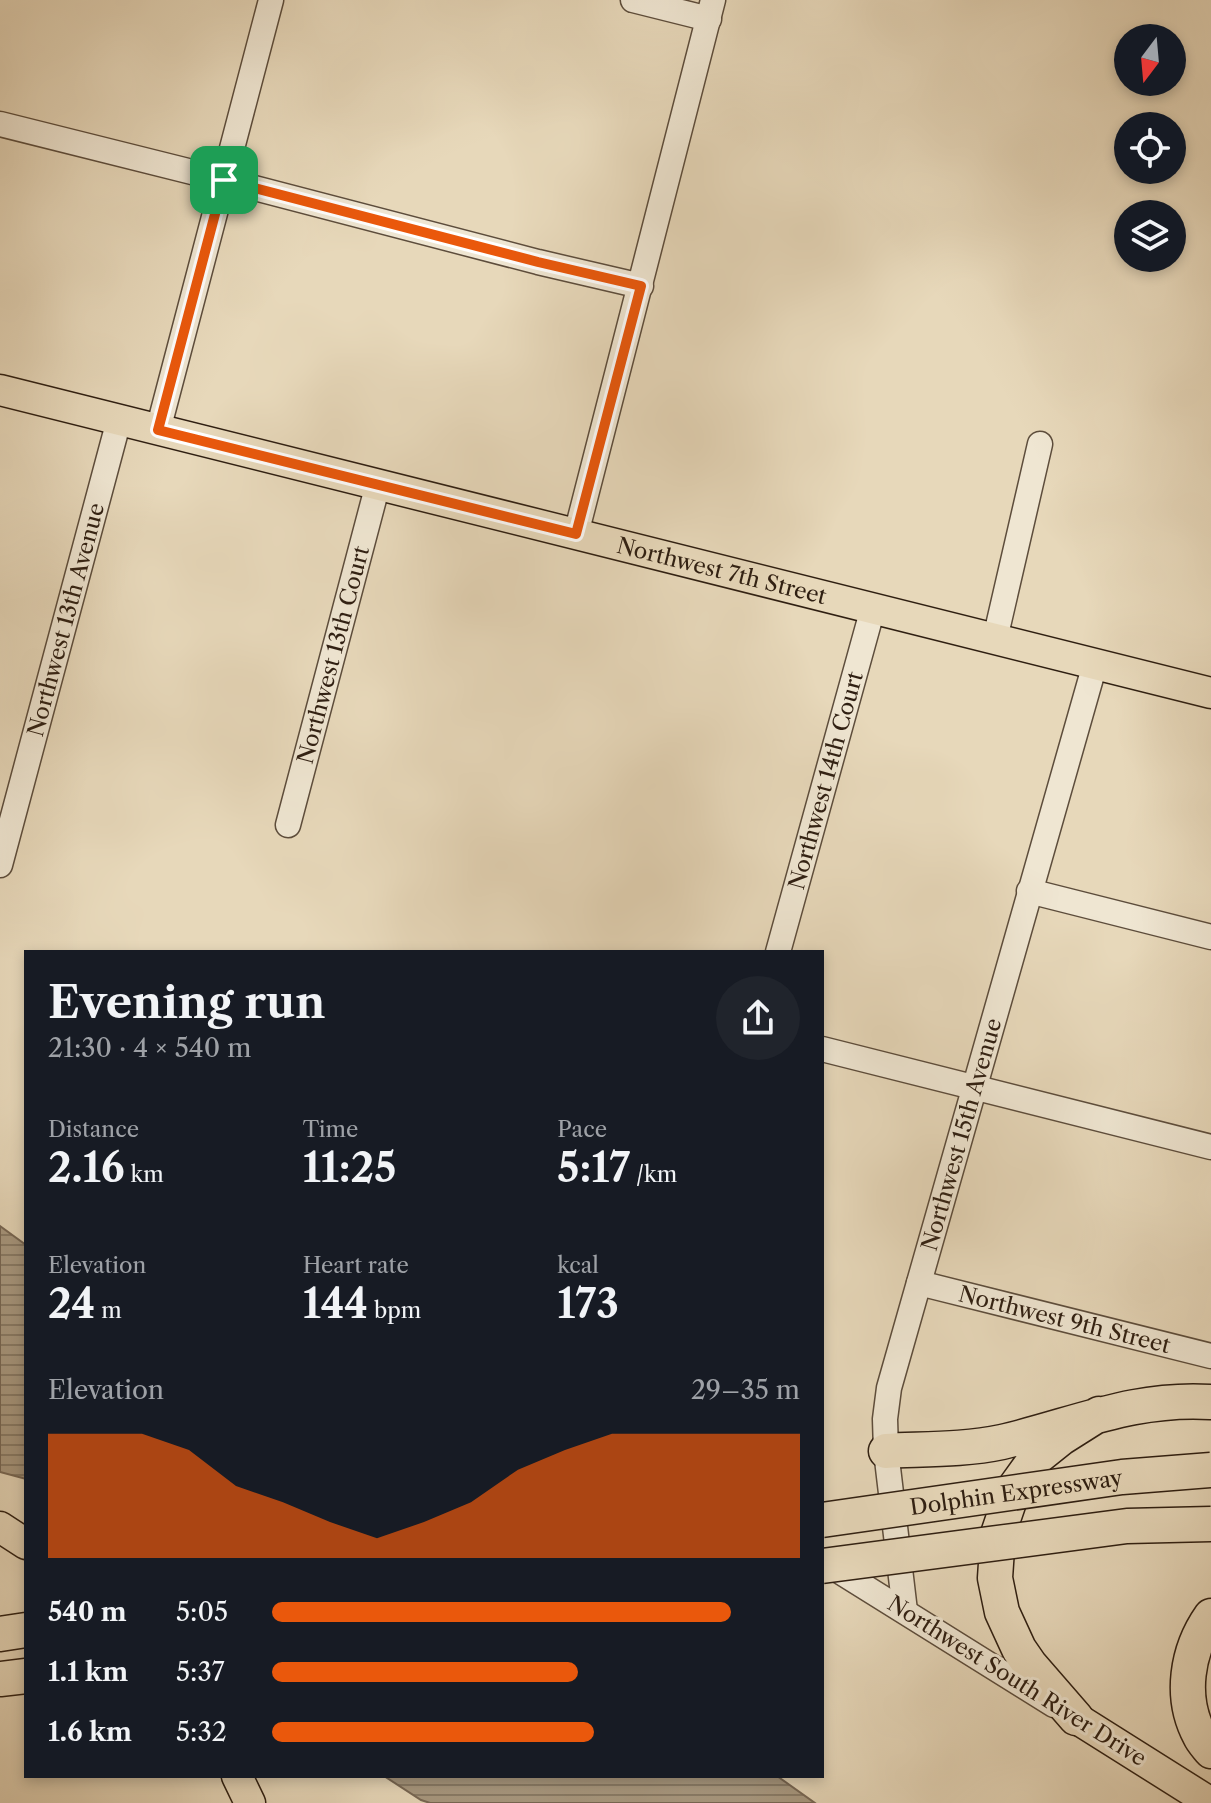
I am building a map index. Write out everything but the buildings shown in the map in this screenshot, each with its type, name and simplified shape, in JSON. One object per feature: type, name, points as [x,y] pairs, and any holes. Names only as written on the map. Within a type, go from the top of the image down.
[{"type":"highway","points":[[886,1451],[999,1442],[1147,1403],[1211,1402]]},
{"type":"highway","points":[[1076,1718],[1030,1665],[1002,1612],[995,1578],[998,1534],[1013,1490],[1036,1458],[1099,1414]]},
{"type":"highway","name":"Dolphin Expressway","points":[[824,1520],[1122,1477],[1211,1470]]},
{"type":"highway","points":[[824,1564],[1127,1526],[1211,1524]]},
{"type":"highway","points":[[1211,1616],[1192,1650],[1188,1689],[1199,1735],[1211,1751]]},
{"type":"highway","points":[[0,1634],[24,1630]]},
{"type":"highway","points":[[0,1679],[24,1676]]},
{"type":"main road","name":"Northwest 7th Street","points":[[0,390],[1211,693]]},
{"type":"main road","points":[[0,1527],[24,1543]]},
{"type":"main road","name":"Northwest South River Drive","points":[[1076,1718],[1211,1803]]},
{"type":"main road","points":[[238,1778],[250,1803]]},
{"type":"street","points":[[158,430],[271,0]]},
{"type":"street","points":[[576,534],[711,10],[633,0]]},
{"type":"street","points":[[0,124],[641,286]]},
{"type":"street","name":"Northwest 13th Avenue","points":[[0,865],[119,420]]},
{"type":"street","points":[[995,639],[1040,444]]},
{"type":"street","name":"Northwest 13th Court","points":[[288,825],[378,484]]},
{"type":"street","name":"Northwest 14th Court","points":[[779,950],[873,608]]},
{"type":"street","name":"Northwest 15th Avenue","points":[[905,1611],[886,1451],[885,1419],[889,1388],[1095,664]]},
{"type":"street","points":[[1029,891],[1211,937]]},
{"type":"street","points":[[824,1050],[1211,1147]]},
{"type":"street","name":"Northwest 9th Street","points":[[919,1283],[1211,1356]]},
{"type":"street","name":"Northwest South River Drive","points":[[824,1565],[843,1572],[1076,1718]]},
{"type":"shaded area","points":[[0,1226],[24,1244],[24,1478],[0,1472]]},
{"type":"shaded area","points":[[387,1778],[780,1778],[815,1803],[430,1803]]},
{"type":"route","points":[[224,180],[641,286],[576,534],[158,430],[224,180]]}]
